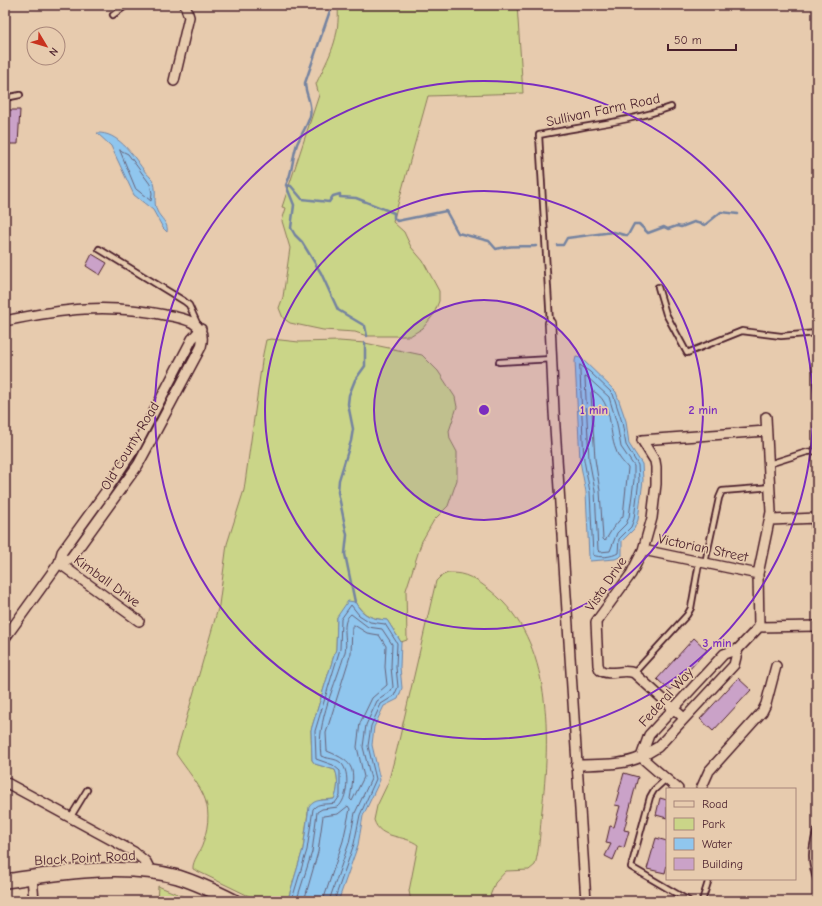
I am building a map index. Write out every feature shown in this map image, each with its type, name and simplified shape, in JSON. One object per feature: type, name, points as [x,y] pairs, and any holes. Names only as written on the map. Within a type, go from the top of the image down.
[{"type":"main road","name":"Black Point Road","points":[[5,881],[101,871],[151,872],[185,880],[234,901]]},
{"type":"street","points":[[174,81],[189,17],[185,5]]},
{"type":"street","points":[[5,321],[63,310],[110,307],[170,316],[199,327]]},
{"type":"street","points":[[550,323],[576,765],[586,901]]},
{"type":"street","name":"Old County Road","points":[[5,638],[59,563],[62,552],[136,446],[199,327]]},
{"type":"street","name":"Old County Road","points":[[59,563],[71,558],[138,465],[201,347],[203,336],[199,327]]},
{"type":"street","points":[[766,417],[771,487],[771,520],[758,574],[759,627],[817,626]]},
{"type":"street","name":"Vista Drive","points":[[634,673],[627,671],[607,673],[600,670],[598,665],[596,625],[597,620],[618,595],[643,550],[654,508],[656,474],[655,461],[642,440],[766,431]]},
{"type":"street","points":[[771,520],[816,518],[817,534]]},
{"type":"street","name":"Victorian Street","points":[[643,550],[758,574]]},
{"type":"street","name":"Kimball Drive","points":[[59,563],[139,621]]},
{"type":"street","name":"Federal Way","points":[[641,757],[647,738],[673,709],[724,654],[738,649],[759,627]]},
{"type":"street","name":"Federal Way","points":[[576,765],[619,763],[634,760],[658,747],[734,665],[738,649]]},
{"type":"street","points":[[701,788],[706,774],[762,712],[776,666]]},
{"type":"street","points":[[634,673],[684,718]]},
{"type":"street","points":[[641,757],[677,788]]},
{"type":"street","points":[[5,782],[134,852],[146,862],[151,872]]},
{"type":"street","points":[[32,877],[34,901]]},
{"type":"lane","points":[[113,15],[126,5]]},
{"type":"lane","points":[[5,98],[20,95]]},
{"type":"lane","name":"Sullivan Farm Road","points":[[550,323],[539,135],[653,114],[671,107]]},
{"type":"lane","points":[[99,249],[184,301],[189,305],[199,327]]},
{"type":"lane","points":[[658,288],[666,314],[687,353],[742,331],[781,336],[817,333]]},
{"type":"lane","points":[[499,362],[552,359]]},
{"type":"lane","points":[[154,413],[164,418]]},
{"type":"lane","points":[[769,464],[807,452],[817,451]]},
{"type":"lane","points":[[634,673],[687,615],[691,608],[718,498],[722,491],[771,487]]},
{"type":"lane","points":[[92,511],[101,517]]},
{"type":"lane","points":[[666,779],[654,790],[650,797],[632,867],[689,901]]},
{"type":"lane","points":[[70,818],[87,790]]},
{"type":"lane","points":[[817,830],[812,846],[811,860],[817,881]]},
{"type":"lane","points":[[702,901],[709,880]]},
{"type":"green space","points":[[338,5],[517,5],[523,93],[428,96],[393,222],[404,232],[411,247],[423,261],[439,291],[439,301],[434,314],[423,328],[410,336],[367,336],[355,332],[323,330],[290,323],[283,318],[279,308],[283,297],[290,248],[282,221],[286,208],[282,207],[319,95],[316,84],[330,55],[336,37]]},
{"type":"green space","points":[[271,339],[299,342],[339,341],[365,343],[422,355],[438,371],[455,397],[457,407],[449,431],[450,439],[457,452],[457,480],[448,506],[434,520],[422,541],[406,590],[407,640],[401,642],[387,620],[377,619],[365,614],[355,602],[337,617],[336,649],[311,730],[312,760],[315,764],[335,770],[337,777],[337,789],[334,799],[321,800],[308,812],[303,849],[289,896],[291,901],[259,901],[193,869],[207,828],[207,805],[198,786],[176,754],[219,605],[227,544],[244,490],[263,354],[266,340]]},
{"type":"green space","points":[[448,573],[466,575],[476,580],[491,591],[512,612],[527,636],[537,664],[543,693],[546,723],[545,782],[540,838],[535,865],[529,870],[506,871],[495,883],[488,901],[411,901],[409,891],[418,845],[406,839],[381,831],[374,820],[377,806],[388,783],[397,749],[436,581],[441,576]]},
{"type":"green space","points":[[158,886],[194,901],[157,901]]},
{"type":"water","points":[[97,133],[112,136],[124,145],[152,179],[155,186],[156,208],[158,214],[166,223],[167,232],[163,228],[153,210],[134,195],[111,146]]},
{"type":"water","points":[[576,357],[581,358],[616,392],[626,421],[629,444],[642,464],[643,480],[638,520],[634,529],[622,541],[622,556],[615,559],[590,561],[589,557],[586,492],[580,461]]},
{"type":"water","points":[[348,601],[355,602],[361,611],[372,618],[387,620],[401,642],[400,667],[402,688],[398,699],[384,706],[374,727],[372,745],[380,780],[363,816],[358,845],[339,899],[333,901],[291,901],[289,896],[303,849],[309,807],[317,801],[334,799],[337,789],[337,777],[335,770],[315,764],[312,760],[311,730],[336,649],[337,617]]},
{"type":"building","points":[[6,110],[20,110],[18,144],[5,144]]},
{"type":"building","points":[[92,254],[107,263],[100,275],[86,266]]},
{"type":"building","points":[[694,638],[707,650],[670,691],[657,679]]},
{"type":"building","points":[[738,678],[751,690],[713,731],[700,719]]},
{"type":"building","points":[[624,773],[638,777],[624,830],[629,831],[624,848],[619,846],[613,860],[605,856],[611,844],[606,843],[610,826],[614,827],[620,806],[615,805]]},
{"type":"building","points":[[660,798],[666,800],[666,818],[656,815]]},
{"type":"building","points":[[656,838],[666,841],[665,873],[647,869]]},
{"type":"waterway","points":[[332,5],[305,83],[311,112],[297,144],[290,175],[286,185],[294,205],[291,228],[302,242],[321,273],[338,310],[365,326],[367,336]]},
{"type":"waterway","points":[[286,185],[291,186],[302,199],[329,202],[333,196],[340,194],[340,197],[356,198],[394,213],[394,218],[397,221],[446,211],[458,233],[489,241],[496,249],[536,246]]},
{"type":"waterway","points":[[557,245],[563,245],[567,238],[613,232],[628,235],[634,224],[639,224],[648,233],[664,227],[668,229],[677,226],[681,227],[694,222],[705,225],[721,212],[738,214]]},
{"type":"waterway","points":[[355,602],[345,554],[347,535],[338,492],[339,480],[351,441],[353,429],[348,404],[349,395],[355,380],[365,366],[365,343]]}]
